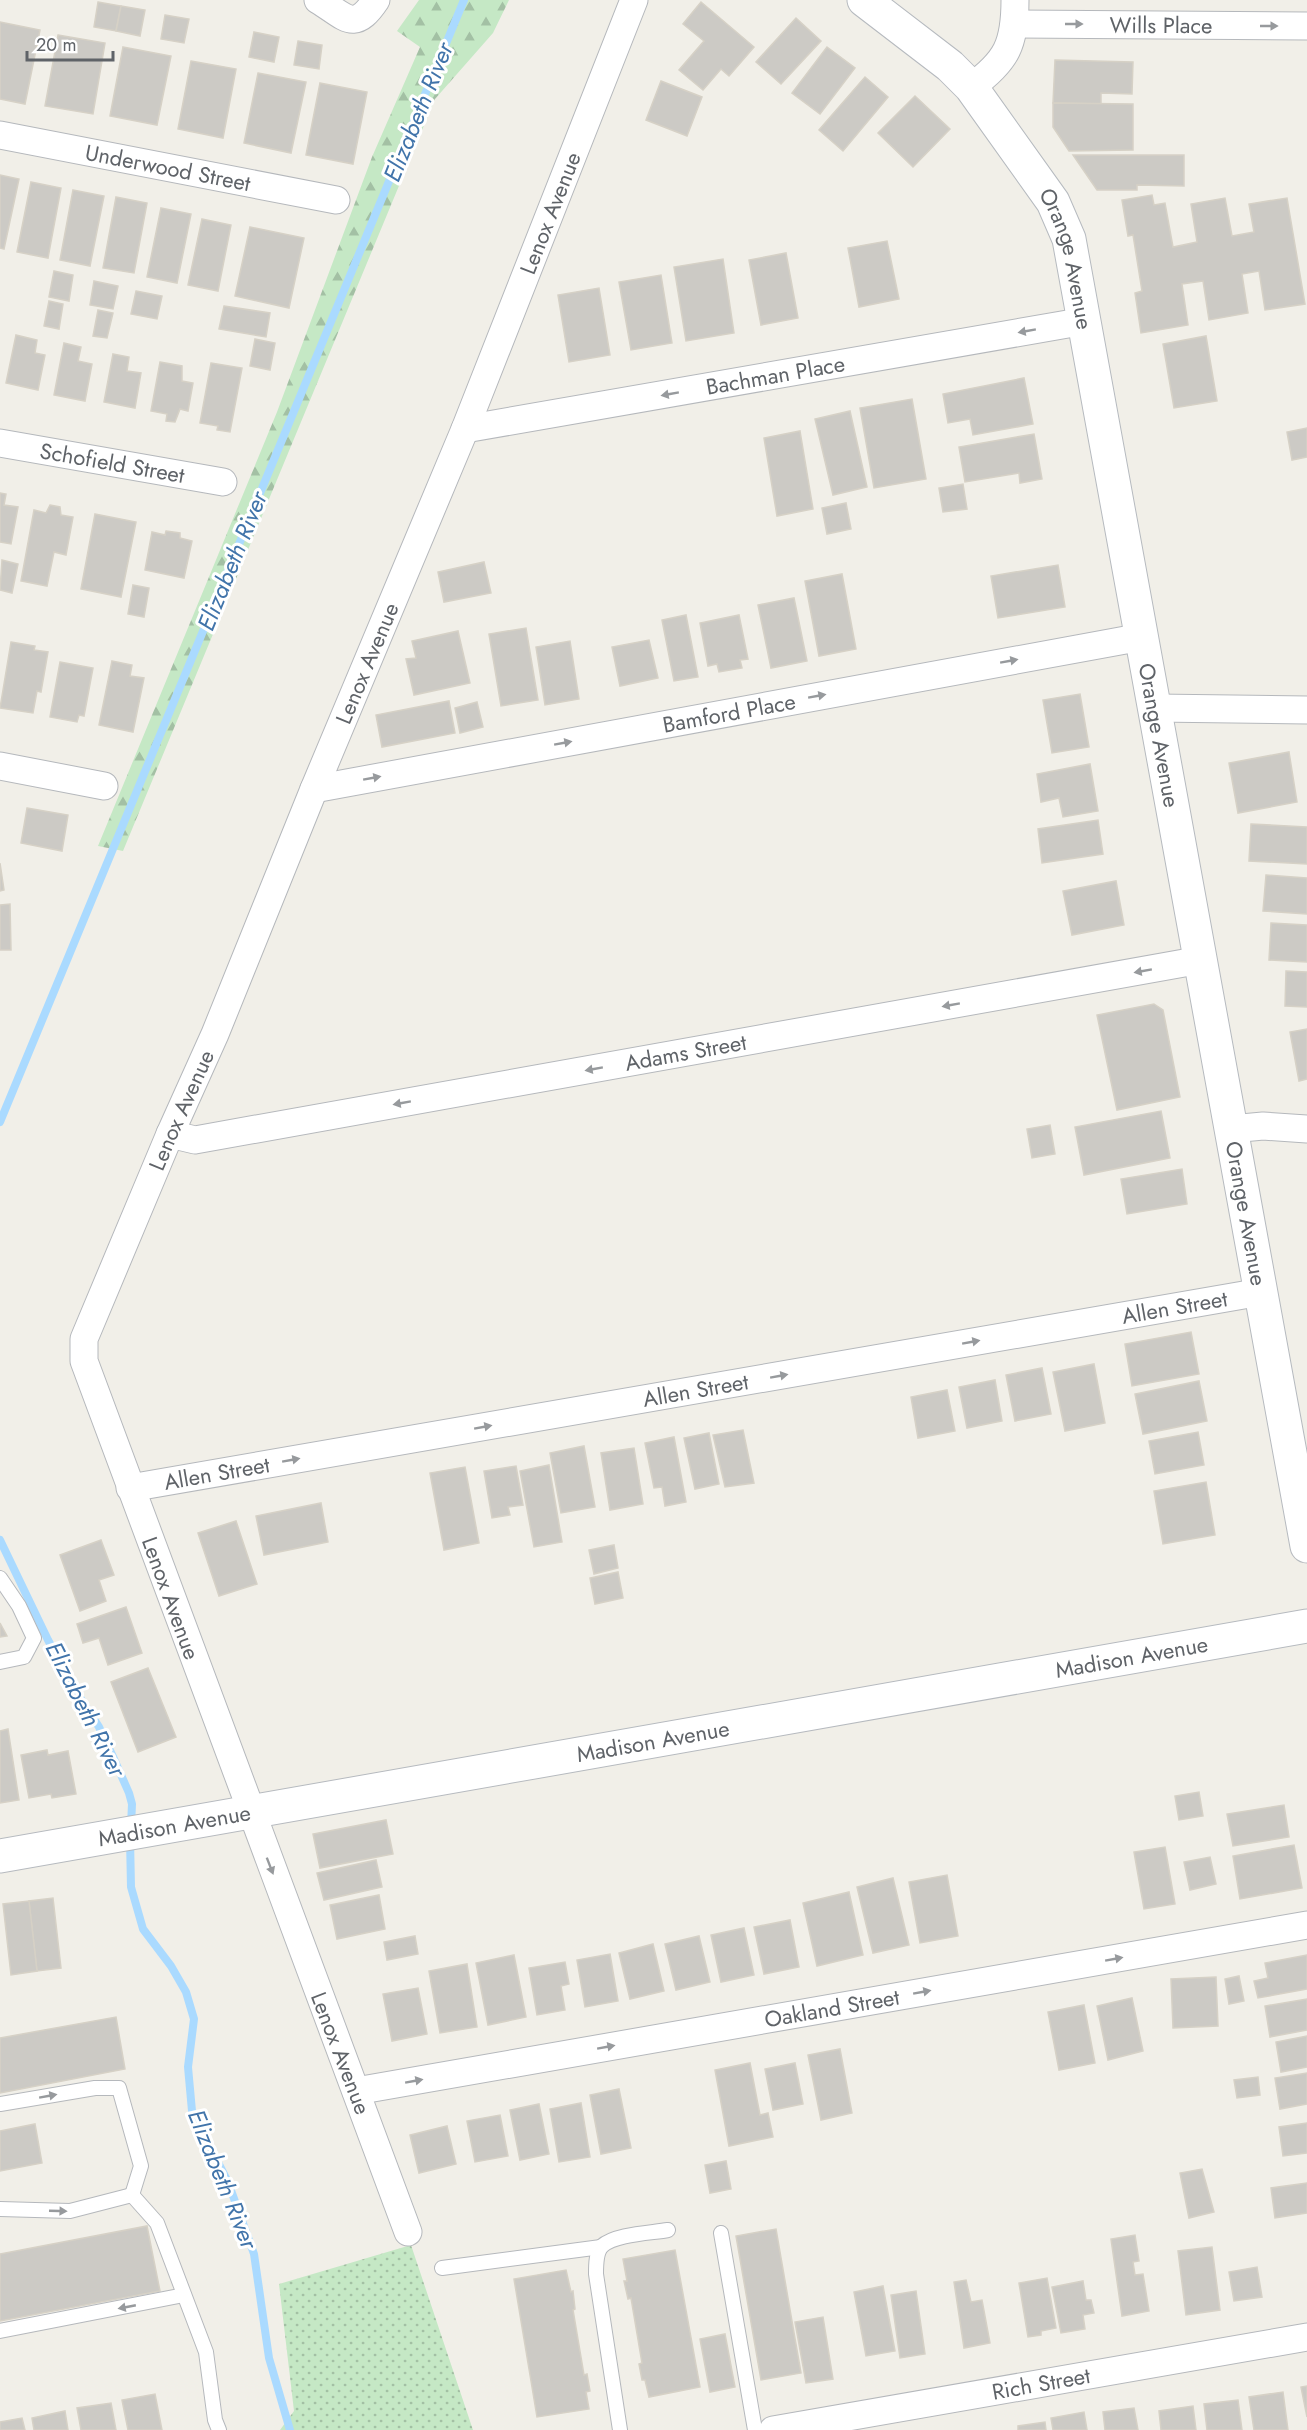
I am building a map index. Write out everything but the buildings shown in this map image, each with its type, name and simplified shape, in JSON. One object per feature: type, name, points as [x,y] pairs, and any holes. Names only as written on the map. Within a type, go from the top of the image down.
[{"type":"street","points":[[318,0],[350,20],[367,10]]},
{"type":"street","name":"Lenox Avenue","points":[[408,2232],[130,1488],[84,1361],[84,1339],[170,1134],[215,1034],[314,789],[465,429],[634,0]]},
{"type":"street","name":"Orange Avenue","points":[[864,0],[944,60],[972,87],[1053,202],[1069,239],[1307,1546]]},
{"type":"street","points":[[972,87],[986,76],[1002,58],[1013,36],[1015,12]]},
{"type":"street","name":"Wills Place","points":[[1015,12],[1307,27]]},
{"type":"street","name":"Underwood Street","points":[[0,135],[336,200]]},
{"type":"street","name":"Bachman Place","points":[[465,429],[1085,321]]},
{"type":"street","name":"Schofield Street","points":[[0,443],[224,482]]},
{"type":"street","name":"Bamford Place","points":[[314,789],[1142,637]]},
{"type":"street","points":[[1155,708],[1307,710]]},
{"type":"street","points":[[0,766],[104,786]]},
{"type":"street","name":"Adams Street","points":[[170,1134],[195,1140],[1201,960]]},
{"type":"street","points":[[1231,1129],[1263,1126],[1307,1129]]},
{"type":"street","name":"Allen Street","points":[[130,1488],[1261,1292]]},
{"type":"street","name":"Madison Avenue","points":[[0,1856],[1307,1626]]},
{"type":"street","name":"Oakland Street","points":[[356,2091],[1307,1925]]},
{"type":"street","name":"Rich Street","points":[[773,2430],[1307,2337]]},
{"type":"lane","points":[[0,1578],[19,1606],[34,1638],[24,1657],[0,1662]]},
{"type":"lane","points":[[0,2104],[95,2088],[119,2088],[141,2166],[132,2195]]},
{"type":"lane","points":[[0,2209],[70,2211],[132,2195]]},
{"type":"lane","points":[[132,2195],[157,2223],[206,2352],[215,2420],[219,2430]]},
{"type":"lane","points":[[442,2268],[601,2247],[613,2239],[668,2230]]},
{"type":"lane","points":[[721,2233],[755,2430]]},
{"type":"lane","points":[[601,2247],[596,2260],[596,2274],[620,2430]]},
{"type":"lane","points":[[0,2331],[184,2295]]},
{"type":"green space","points":[[419,0],[509,0],[493,33],[435,99],[123,851],[98,846],[277,412],[372,157],[420,47],[397,31]]},
{"type":"green space","points":[[411,2245],[473,2430],[280,2430],[294,2411],[279,2284]]},
{"type":"waterway","name":"Elizabeth River","points":[[0,1122],[464,0]]},
{"type":"waterway","name":"Elizabeth River","points":[[0,1540],[48,1640],[99,1727],[114,1759],[132,1804],[131,1826]]},
{"type":"waterway","name":"Elizabeth River","points":[[130,1839],[131,1887],[143,1929],[171,1966],[186,1992],[194,2019],[188,2067],[192,2111],[228,2182],[254,2254],[269,2358],[290,2430]]}]
